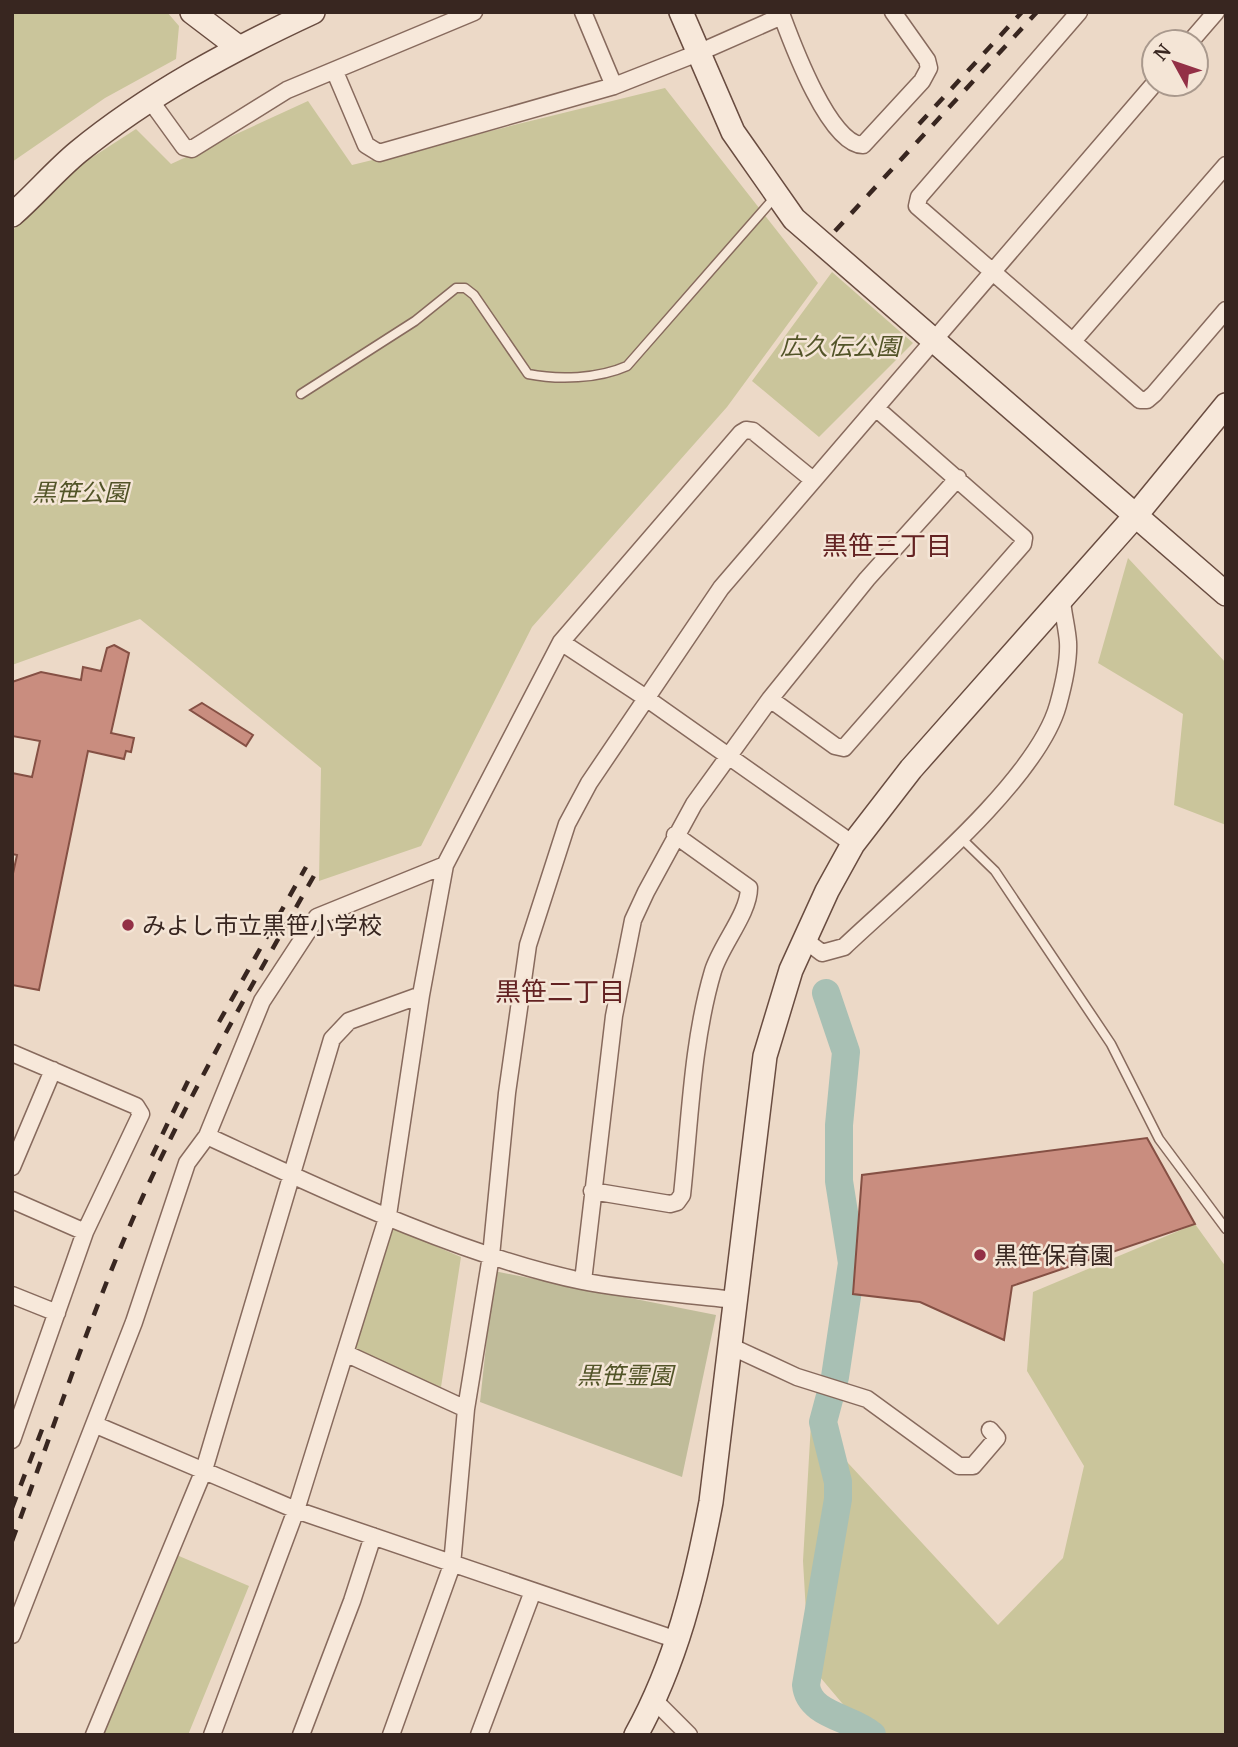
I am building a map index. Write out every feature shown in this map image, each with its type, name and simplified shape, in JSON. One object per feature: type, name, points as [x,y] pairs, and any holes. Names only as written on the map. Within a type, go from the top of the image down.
[{"type":"street","points":[[192,12],[238,47]]},
{"type":"street","points":[[12,215],[78,152],[150,100],[238,47],[313,12]]},
{"type":"street","points":[[150,100],[179,140],[192,149],[288,90],[474,12]]},
{"type":"street","points":[[583,12],[614,86]]},
{"type":"street","points":[[681,12],[733,132],[794,219],[1226,594]]},
{"type":"street","points":[[335,72],[366,145],[379,153],[614,86],[698,53],[781,14],[813,92],[848,141],[863,145],[922,82],[929,68],[927,60],[893,12]]},
{"type":"street","points":[[1079,12],[919,197],[917,206],[1140,400],[1147,400],[1226,310]]},
{"type":"street","points":[[1202,28],[1216,12]]},
{"type":"street","points":[[391,1735],[453,1565],[466,1409],[491,1256],[507,1093],[528,945],[567,824],[589,783],[721,588],[1142,98]]},
{"type":"street","points":[[1073,341],[1226,165]]},
{"type":"street","points":[[636,1735],[654,1700],[677,1640],[698,1569],[711,1502],[765,1056],[790,970],[827,891],[853,844],[911,769],[1136,515],[1226,405]]},
{"type":"street","points":[[770,699],[835,746],[844,748],[1023,544],[1024,538],[877,409]]},
{"type":"street","points":[[212,1735],[296,1510],[347,1354],[388,1215],[421,995],[445,865],[561,642],[746,430],[753,431],[813,480]]},
{"type":"street","points":[[583,1281],[614,1016],[633,920],[675,835],[770,699],[867,579],[958,478]]},
{"type":"street","points":[[805,940],[822,953],[844,947],[960,837],[1015,778],[1045,736],[1058,705],[1068,641],[1062,600]]},
{"type":"street","points":[[561,642],[646,698],[853,844]]},
{"type":"street","points":[[592,1191],[670,1204],[677,1202],[682,1195],[700,1044],[713,972],[724,943],[749,899],[749,888],[675,835]]},
{"type":"street","points":[[12,1635],[134,1322],[183,1171],[192,1154],[207,1136],[262,1002],[317,917],[445,865]]},
{"type":"street","points":[[94,1735],[204,1470],[332,1039],[349,1021],[421,995]]},
{"type":"street","points":[[12,1053],[136,1106],[141,1114],[85,1232],[12,1440]]},
{"type":"street","points":[[12,1167],[53,1070]]},
{"type":"street","points":[[207,1136],[290,1175],[491,1256],[583,1281],[735,1300]]},
{"type":"street","points":[[12,1200],[85,1232]]},
{"type":"street","points":[[12,1295],[57,1312]]},
{"type":"street","points":[[730,1346],[797,1377],[867,1399],[959,1466],[973,1466],[997,1438],[989,1430]]},
{"type":"street","points":[[347,1354],[466,1409]]},
{"type":"street","points":[[96,1425],[296,1510],[677,1640]]},
{"type":"street","points":[[301,1735],[348,1613],[373,1536]]},
{"type":"street","points":[[479,1735],[533,1591]]},
{"type":"street","points":[[654,1700],[689,1735]]},
{"type":"lane","points":[[301,394],[415,321],[456,288],[465,288],[474,295],[528,374],[550,379],[613,373],[627,366],[776,196]]},
{"type":"lane","points":[[960,837],[995,871],[1111,1044],[1159,1139],[1226,1229]]},
{"type":"green space","points":[[12,12],[167,12],[179,26],[176,59],[105,98],[12,162]]},
{"type":"green space","name":"黒笹公園","points":[[665,88],[818,283],[727,407],[532,627],[421,846],[319,881],[321,768],[140,619],[12,665],[12,231],[71,171],[136,129],[171,164],[308,101],[352,165]]},
{"type":"green space","name":"広久伝公園","points":[[832,272],[913,343],[819,437],[752,381]]},
{"type":"green space","points":[[1128,558],[1226,663],[1226,825],[1174,805],[1183,714],[1098,663]]},
{"type":"green space","points":[[379,1222],[461,1257],[441,1387],[347,1354]]},
{"type":"green space","points":[[1195,1224],[1226,1267],[1226,1735],[869,1735],[809,1664],[803,1561],[811,1423],[998,1625],[1063,1558],[1084,1466],[1027,1371],[1033,1292]]},
{"type":"green space","name":"黒笹霊園","points":[[494,1271],[716,1315],[682,1477],[480,1402]]},
{"type":"green space","points":[[172,1553],[249,1586],[188,1735],[95,1735]]},
{"type":"building","points":[[114,645],[129,653],[111,733],[134,738],[131,752],[126,751],[124,759],[88,751],[39,990],[12,985],[12,878],[17,855],[12,854],[12,773],[32,777],[40,741],[12,736],[12,682],[41,672],[81,680],[83,667],[101,671],[107,648]]},
{"type":"building","points":[[202,703],[253,735],[246,746],[190,710]]},
{"type":"building","name":"黒笹保育園","points":[[1147,1138],[1195,1224],[1012,1286],[1004,1340],[920,1302],[853,1294],[862,1175]]},
{"type":"waterway","points":[[826,993],[846,1052],[839,1125],[839,1181],[852,1263],[835,1377],[823,1422],[838,1482],[838,1499],[806,1685],[809,1695],[823,1710],[872,1735]]},
{"type":"railway","points":[[919,124],[1022,12]]},
{"type":"railway","points":[[835,231],[1037,12]]},
{"type":"railway","points":[[219,1022],[306,867]]},
{"type":"railway","points":[[12,1541],[129,1227],[208,1066],[315,874]]},
{"type":"railway","points":[[152,1156],[188,1081]]},
{"type":"railway","points":[[12,1508],[46,1419]]},
{"type":"place","name":"みよし市立黒笹小学校","points":[[128,925]]},
{"type":"place","name":"黒笹保育園","points":[[980,1255]]},
{"type":"district","name":"黒笹三丁目","points":[[887,545]]},
{"type":"district","name":"黒笹二丁目","points":[[560,991]]}]
